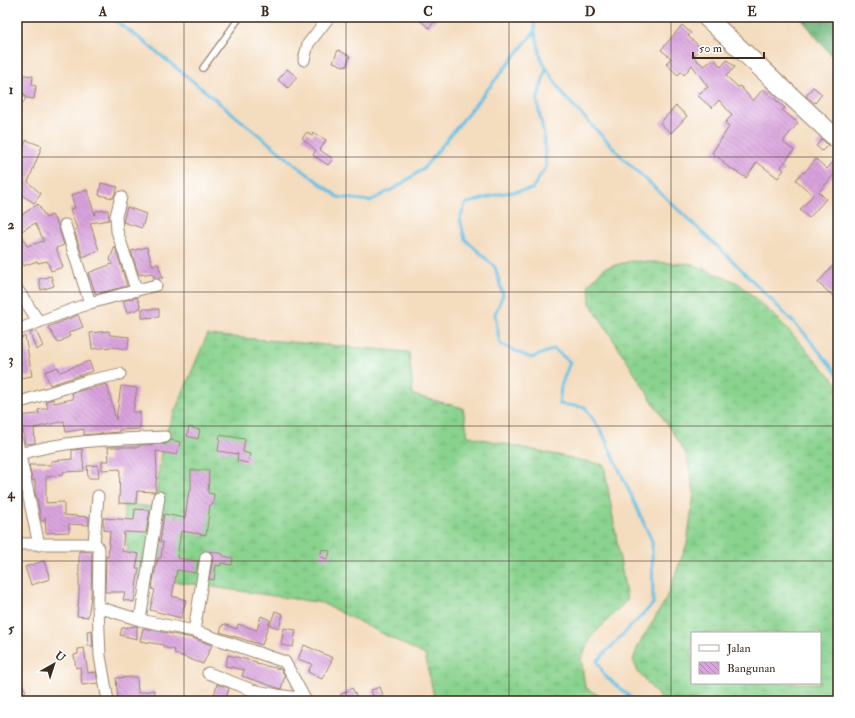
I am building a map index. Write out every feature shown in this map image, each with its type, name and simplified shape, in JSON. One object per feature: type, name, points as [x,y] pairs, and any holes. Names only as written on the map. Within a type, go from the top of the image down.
[{"type":"main road","points":[[706,17],[838,140]]},
{"type":"street","points":[[304,60],[308,44],[329,17]]},
{"type":"street","points":[[121,197],[116,216],[117,231],[136,289]]},
{"type":"street","points":[[65,225],[90,303]]},
{"type":"street","points":[[17,330],[90,303],[136,289],[156,285]]},
{"type":"street","points":[[17,289],[39,322]]},
{"type":"street","points":[[17,403],[88,381],[120,374]]},
{"type":"street","points":[[20,454],[38,449],[76,444],[165,437]]},
{"type":"street","points":[[17,441],[20,454],[22,495],[39,545]]},
{"type":"street","points":[[98,496],[94,543],[99,549],[98,607],[100,656],[108,701]]},
{"type":"street","points":[[140,620],[159,497]]},
{"type":"street","points":[[17,544],[39,545],[94,543]]},
{"type":"street","points":[[194,631],[206,557]]},
{"type":"street","points":[[98,607],[140,620],[194,631],[285,662],[305,700]]},
{"type":"street","points":[[208,674],[252,690],[305,700]]},
{"type":"lane","points":[[203,68],[240,17]]},
{"type":"green space","points":[[800,17],[838,17],[838,64]]},
{"type":"green space","points":[[631,261],[692,264],[738,283],[778,319],[838,384],[838,701],[661,701],[658,695],[638,672],[633,660],[638,646],[665,601],[687,544],[694,492],[686,454],[590,303],[589,284],[604,268]]},
{"type":"green space","points":[[207,335],[409,352],[413,395],[463,408],[468,436],[604,465],[627,600],[592,636],[581,659],[585,687],[607,701],[435,701],[425,655],[322,603],[130,575],[123,504],[155,507],[162,442]]},
{"type":"building","points":[[416,17],[438,17],[429,28]]},
{"type":"building","points":[[682,25],[691,33],[688,36],[701,48],[693,57],[704,66],[714,59],[721,67],[727,60],[735,67],[726,76],[738,87],[740,86],[753,101],[763,89],[785,108],[782,110],[798,123],[784,140],[784,143],[794,150],[781,167],[784,170],[778,178],[757,162],[746,178],[731,169],[712,153],[729,127],[725,123],[732,115],[719,100],[712,108],[697,95],[708,87],[692,65],[684,75],[681,72],[678,75],[666,64],[671,58],[661,50]]},
{"type":"building","points":[[338,50],[350,56],[346,67],[333,62]]},
{"type":"building","points":[[287,69],[297,77],[288,88],[278,80]]},
{"type":"building","points":[[18,74],[33,76],[32,85],[36,86],[34,99],[26,98],[25,94],[20,91],[22,83],[17,82]]},
{"type":"building","points":[[813,87],[822,94],[815,103],[806,96]]},
{"type":"building","points":[[676,106],[687,116],[671,133],[660,123]]},
{"type":"building","points":[[307,132],[312,136],[314,133],[326,140],[320,150],[333,159],[328,165],[313,155],[316,150],[302,138]]},
{"type":"building","points":[[822,139],[828,145],[822,151],[816,146]]},
{"type":"building","points":[[26,140],[42,146],[28,182],[41,194],[34,203],[17,192],[17,180],[23,164],[19,163],[21,156],[17,155],[17,144],[24,146]]},
{"type":"building","points":[[816,159],[827,169],[833,162],[838,166],[838,170],[819,192],[826,199],[809,218],[800,210],[813,195],[796,180]]},
{"type":"building","points":[[101,183],[118,187],[113,198],[99,195]]},
{"type":"building","points":[[87,190],[95,215],[96,211],[108,210],[109,220],[90,223],[99,250],[83,257],[74,230],[77,229],[70,209],[75,208],[71,195]]},
{"type":"building","points":[[38,204],[46,218],[52,215],[58,225],[64,245],[56,248],[63,267],[51,271],[47,261],[38,263],[37,261],[23,266],[17,250],[17,218]],"holes":[[[35,223],[44,241],[27,246],[20,232]]]},
{"type":"building","points":[[127,207],[146,214],[142,228],[123,222]]},
{"type":"building","points":[[115,246],[127,286],[96,294],[88,273],[112,264],[110,259]]},
{"type":"building","points":[[147,247],[152,265],[158,264],[163,278],[154,278],[152,273],[139,275],[131,251]]},
{"type":"building","points":[[838,259],[838,300],[818,283]]},
{"type":"building","points":[[51,276],[54,286],[41,290],[39,279]]},
{"type":"building","points":[[137,297],[141,308],[127,313],[123,301]]},
{"type":"building","points":[[142,309],[159,309],[159,317],[142,318]]},
{"type":"building","points":[[78,315],[83,327],[68,333],[70,336],[58,343],[48,327]]},
{"type":"building","points":[[36,331],[43,346],[36,350],[30,333]]},
{"type":"building","points":[[109,331],[110,335],[129,337],[128,349],[111,347],[92,349],[90,333]]},
{"type":"building","points":[[25,336],[32,376],[20,378],[17,362],[17,340]]},
{"type":"building","points":[[89,361],[93,371],[50,385],[45,372],[58,367],[60,372]]},
{"type":"building","points":[[107,384],[116,420],[121,386],[137,388],[133,412],[140,412],[140,429],[119,430],[119,432],[84,435],[84,429],[66,432],[64,421],[34,428],[35,443],[25,444],[23,430],[17,431],[17,416],[39,414],[38,410],[48,408],[46,401],[53,399],[54,403],[73,399],[72,393]]},
{"type":"building","points":[[189,427],[200,430],[198,439],[187,436]]},
{"type":"building","points":[[220,435],[245,439],[243,452],[250,454],[248,463],[237,461],[238,454],[218,451]]},
{"type":"building","points":[[171,440],[180,442],[177,455],[156,451],[157,473],[155,492],[137,491],[136,504],[119,503],[120,469],[102,470],[102,461],[109,461],[108,447],[139,447],[139,445],[166,444]]},
{"type":"building","points":[[82,449],[84,471],[63,472],[63,475],[46,477],[46,503],[64,502],[64,515],[89,517],[89,525],[69,524],[69,532],[46,533],[45,517],[45,521],[41,521],[38,501],[35,493],[35,480],[32,480],[29,465],[51,465],[51,461],[72,459],[72,450]]},
{"type":"building","points":[[98,465],[99,478],[88,478],[87,466]]},
{"type":"building","points":[[191,470],[209,470],[208,493],[214,494],[213,505],[210,505],[206,535],[181,531],[177,558],[198,561],[196,573],[177,570],[172,596],[186,600],[181,618],[150,610],[155,590],[152,589],[154,575],[158,558],[161,558],[163,542],[160,542],[164,514],[185,518],[189,491],[191,491]]},
{"type":"building","points":[[135,509],[150,510],[146,533],[124,532],[122,551],[139,554],[136,568],[139,568],[134,602],[123,600],[125,592],[105,592],[106,556],[108,557],[110,531],[104,530],[103,518],[134,520]]},
{"type":"building","points":[[322,549],[330,551],[328,559],[320,557]]},
{"type":"building","points":[[79,551],[92,552],[91,596],[88,617],[77,616],[79,596]]},
{"type":"building","points":[[210,551],[233,558],[232,565],[221,563],[220,566],[216,565],[214,580],[209,579],[213,558]]},
{"type":"building","points":[[44,561],[50,579],[31,585],[25,567]]},
{"type":"building","points":[[275,611],[283,614],[279,628],[270,625]]},
{"type":"building","points":[[261,616],[270,620],[262,645],[220,632],[223,624],[237,629],[238,624],[257,630]]},
{"type":"building","points":[[137,626],[137,639],[120,635],[122,628]]},
{"type":"building","points":[[143,628],[192,638],[212,645],[203,664],[174,653],[175,650],[163,647],[164,645],[140,641]]},
{"type":"building","points":[[284,628],[296,630],[293,647],[281,645]]},
{"type":"building","points":[[92,630],[93,646],[88,646],[87,631]]},
{"type":"building","points":[[304,645],[333,658],[322,679],[308,672],[312,664],[298,659]]},
{"type":"building","points":[[84,648],[88,673],[96,672],[98,683],[82,685],[80,667],[76,668],[74,655],[78,654],[78,649]]},
{"type":"building","points":[[228,655],[257,662],[256,664],[281,669],[285,676],[281,689],[242,676],[244,670],[225,666]]},
{"type":"building","points":[[17,677],[26,691],[17,695]]},
{"type":"building","points":[[137,677],[138,693],[154,690],[156,701],[118,701],[116,678]]},
{"type":"building","points":[[217,684],[229,688],[226,699],[214,696]]},
{"type":"building","points":[[380,687],[383,695],[374,698],[371,690]]},
{"type":"building","points":[[352,688],[357,697],[349,701],[344,701],[340,695]]},
{"type":"waterway","points":[[110,17],[142,40],[297,166],[338,197],[370,201],[397,187],[423,169],[535,31],[534,17]]},
{"type":"waterway","points":[[535,31],[541,59],[564,96],[624,159],[733,261],[805,334],[838,375]]},
{"type":"waterway","points":[[546,68],[537,101],[544,135],[546,167],[532,189],[499,194],[465,204],[460,219],[465,239],[495,267],[503,295],[495,314],[500,344],[531,358],[554,349],[570,362],[561,386],[559,404],[585,407],[603,434],[652,541],[653,604],[597,661],[605,676],[635,701]]}]
